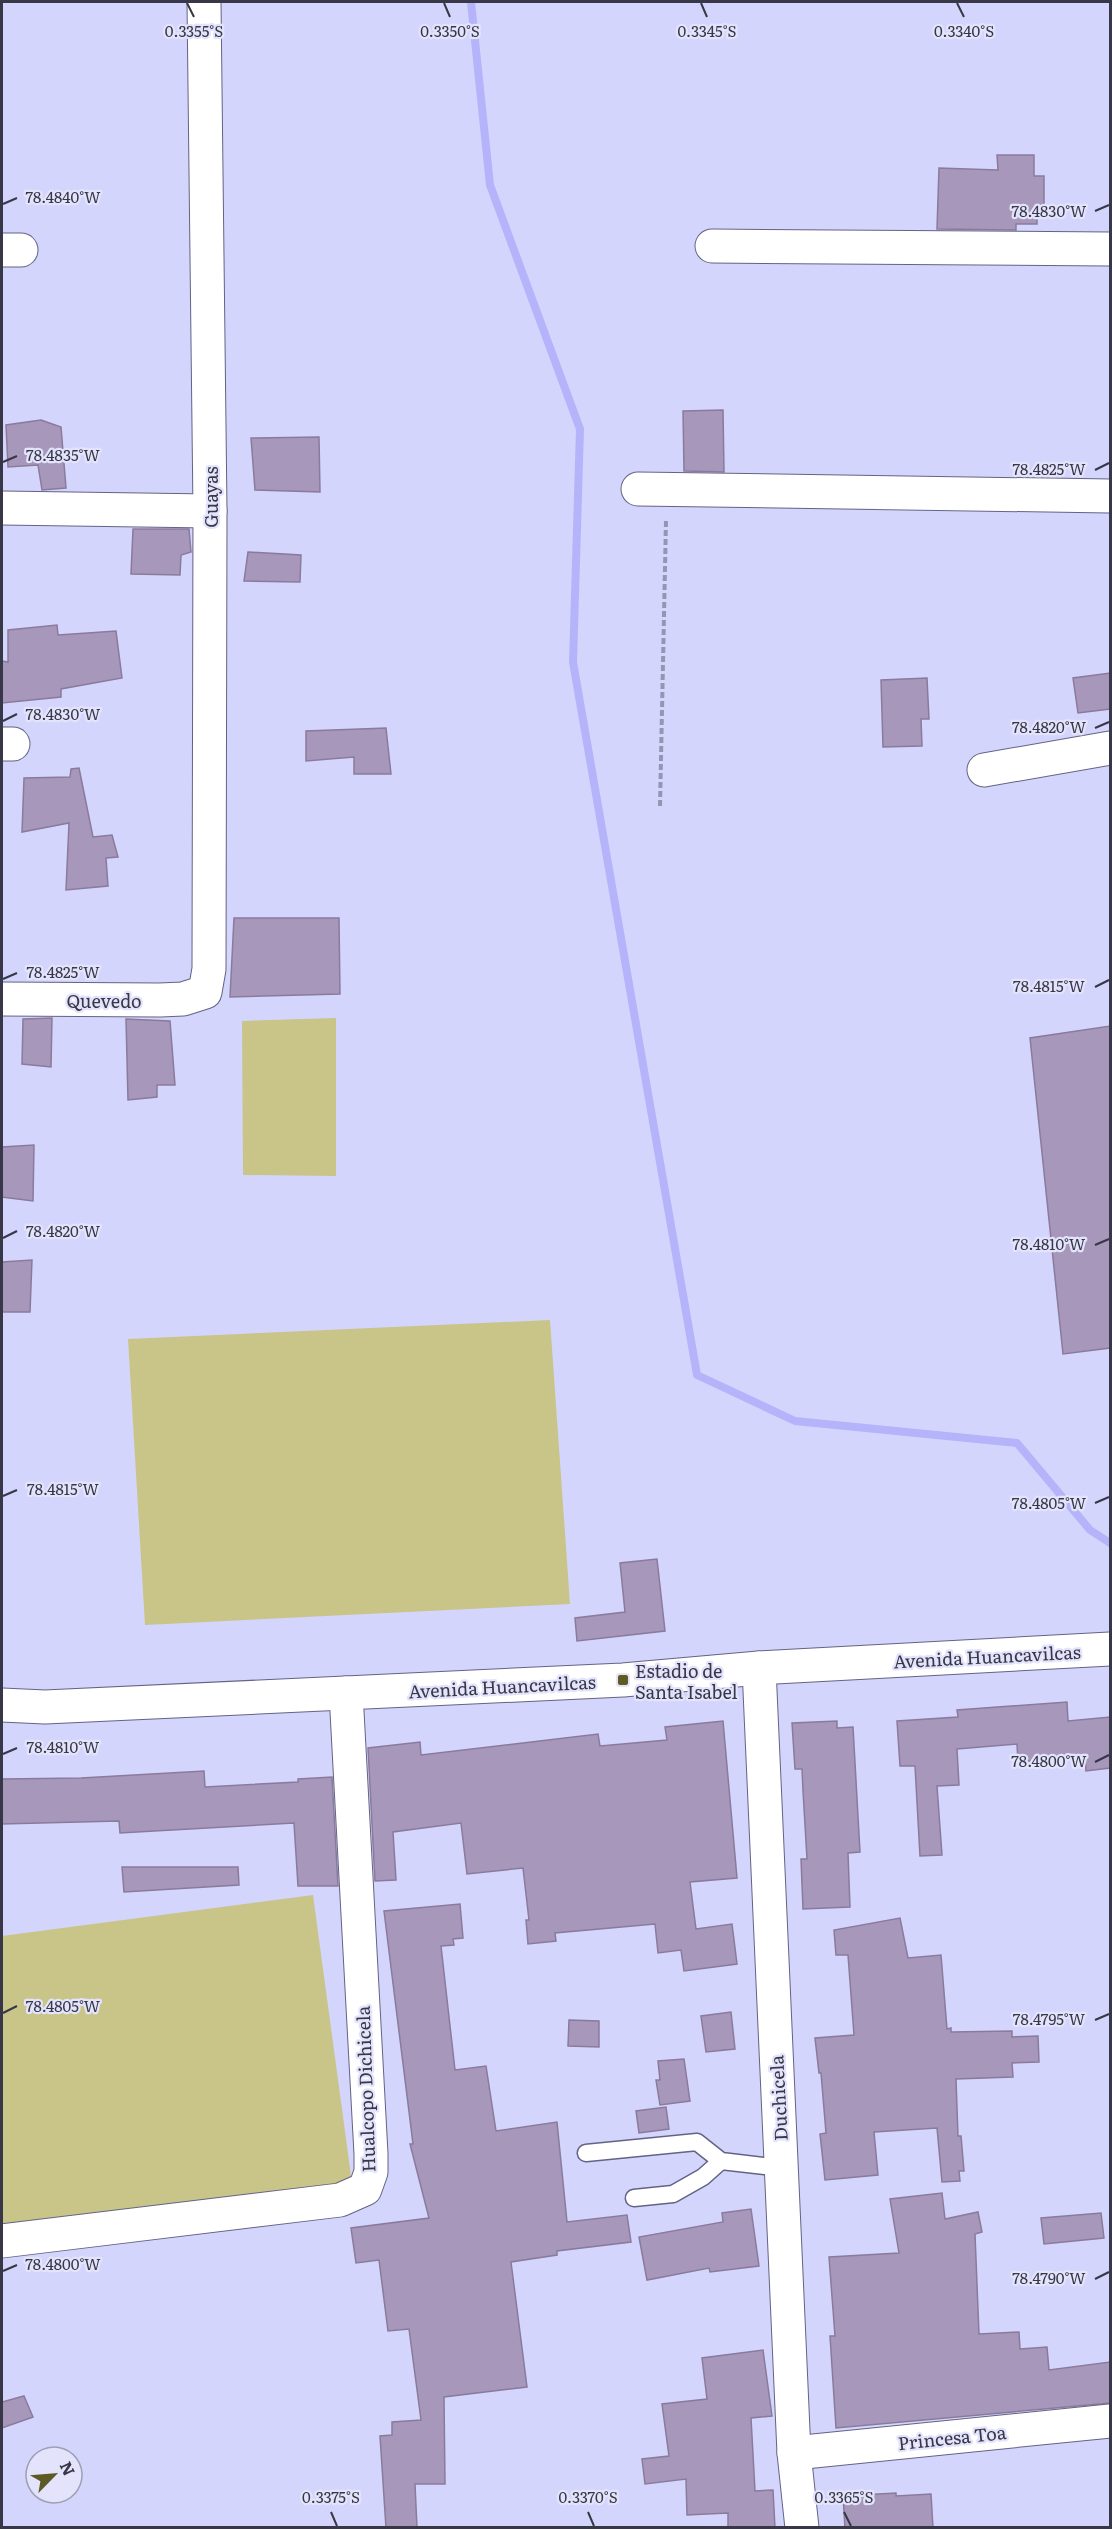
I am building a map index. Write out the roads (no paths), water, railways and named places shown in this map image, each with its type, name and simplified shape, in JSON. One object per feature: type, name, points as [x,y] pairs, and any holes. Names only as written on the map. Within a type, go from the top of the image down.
[{"type":"street","name":"Guayas","points":[[204,2],[210,512],[209,969],[205,992]]},
{"type":"street","points":[[712,246],[1110,249]]},
{"type":"street","points":[[652,489],[1110,496]]},
{"type":"street","points":[[2,508],[210,512]]},
{"type":"street","points":[[984,770],[1110,748]]},
{"type":"street","name":"Quevedo","points":[[2,999],[183,999],[205,992]]},
{"type":"street","name":"Avenida Huancavilcas","points":[[2,1705],[45,1707],[623,1680],[759,1668],[1110,1649]]},
{"type":"street","name":"Duchicela","points":[[759,1668],[794,2453],[802,2528]]},
{"type":"street","name":"Hualcopo Dichicela","points":[[2,2241],[340,2200],[365,2189],[371,2172],[371,2154],[346,1693]]},
{"type":"street","name":"Princesa Toa","points":[[794,2453],[1110,2421]]},
{"type":"lane","points":[[586,2153],[697,2142],[721,2161],[781,2168]]},
{"type":"lane","points":[[634,2198],[673,2194],[703,2177],[721,2161]]},
{"type":"waterway","points":[[471,2],[490,185],[580,429],[573,662],[697,1375],[795,1421],[1017,1443],[1090,1530],[1110,1543]]},
{"type":"place","name":"Estadio de Santa Isabel","points":[[623,1680]]}]
